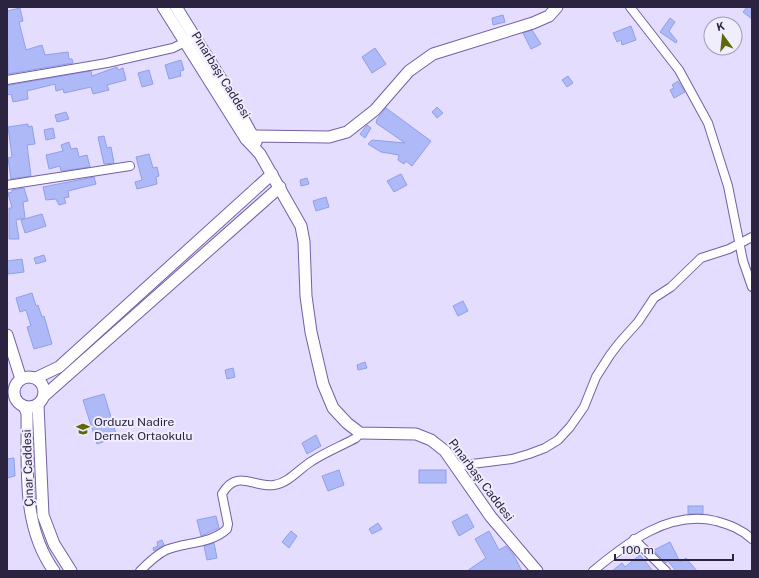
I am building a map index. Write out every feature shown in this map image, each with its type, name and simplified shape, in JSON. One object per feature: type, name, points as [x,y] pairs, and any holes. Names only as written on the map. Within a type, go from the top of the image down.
[{"type":"street","name":"Pınarbaşı Caddesi","points":[[163,7],[190,40],[296,214],[303,233],[306,296],[311,332],[323,384],[333,408],[347,423],[360,433],[423,436],[438,444],[456,466],[491,517],[537,571]]},
{"type":"street","name":"Pınarbaşı Caddesi","points":[[176,7],[190,40]]},
{"type":"street","points":[[250,138],[329,137],[348,132],[375,110],[409,71],[433,54],[533,23],[549,16],[557,7]]},
{"type":"street","points":[[630,7],[678,70],[708,123],[732,204],[739,244],[752,287]]},
{"type":"street","points":[[7,80],[107,63],[173,48],[190,40]]},
{"type":"street","points":[[7,185],[130,166]]},
{"type":"street","points":[[272,174],[59,367],[36,378],[26,377],[21,379],[15,386],[14,391],[16,400],[24,406],[34,407],[280,186]]},
{"type":"street","points":[[456,466],[518,457],[544,448],[558,440],[570,428],[584,407],[596,377],[613,351],[638,322],[654,298],[671,287],[701,258],[739,244],[752,237]]},
{"type":"street","points":[[7,335],[21,379]]},
{"type":"street","name":"Çınar Caddesi","points":[[36,378],[44,386],[41,400],[43,515],[54,544],[71,571]]},
{"type":"street","points":[[24,406],[26,413],[29,505],[41,551],[54,571]]},
{"type":"street","points":[[140,571],[163,552],[209,539],[227,529],[228,524],[222,494],[228,485],[240,480],[275,485],[285,481],[310,462],[356,438],[360,433]]},
{"type":"street","points":[[592,571],[634,539],[664,525],[681,520],[699,519],[727,524],[739,529],[752,539]]},
{"type":"street","points":[[634,539],[666,571]]},
{"type":"building","points":[[747,7],[752,7],[752,19],[743,12]]},
{"type":"building","points":[[20,8],[23,21],[19,22],[26,50],[42,45],[45,55],[68,52],[69,59],[72,59],[73,63],[8,74],[7,11]]},
{"type":"building","points":[[503,15],[505,22],[493,25],[492,18]]},
{"type":"building","points":[[670,18],[675,22],[669,31],[677,41],[676,43],[660,32]]},
{"type":"building","points":[[631,26],[636,40],[622,45],[621,40],[617,42],[613,33]]},
{"type":"building","points":[[532,30],[541,44],[531,49],[523,33]]},
{"type":"building","points":[[375,48],[386,64],[372,73],[362,57]]},
{"type":"building","points":[[181,60],[184,70],[180,71],[181,76],[169,79],[165,65]]},
{"type":"building","points":[[117,67],[118,70],[123,68],[126,80],[107,85],[109,90],[93,94],[91,87],[64,93],[63,89],[56,91],[55,84],[27,91],[28,99],[13,102],[11,94],[7,95],[7,86],[10,85],[91,71],[92,76]]},
{"type":"building","points":[[149,70],[153,84],[142,87],[138,73]]},
{"type":"building","points":[[568,76],[573,83],[567,87],[562,80]]},
{"type":"building","points":[[678,81],[685,92],[674,98],[670,90],[674,88],[672,85]]},
{"type":"building","points":[[437,107],[443,113],[437,118],[432,112]]},
{"type":"building","points":[[386,108],[431,141],[412,166],[406,161],[404,164],[398,160],[399,155],[381,152],[368,144],[372,140],[405,143],[376,123],[377,119]]},
{"type":"building","points":[[66,112],[69,119],[57,122],[55,115]]},
{"type":"building","points":[[28,124],[28,127],[32,126],[35,144],[27,145],[31,176],[11,179],[8,158],[12,157],[8,127]]},
{"type":"building","points":[[367,125],[371,128],[365,138],[360,134]]},
{"type":"building","points":[[53,128],[55,138],[46,140],[44,130]]},
{"type":"building","points":[[104,136],[107,148],[111,147],[114,163],[104,164],[98,137]]},
{"type":"building","points":[[69,142],[71,149],[77,148],[79,157],[87,155],[90,167],[61,171],[60,166],[49,169],[46,155],[63,151],[61,145]]},
{"type":"building","points":[[149,154],[153,168],[157,167],[159,176],[156,177],[157,184],[137,189],[135,182],[142,180],[136,157]]},
{"type":"building","points":[[401,174],[407,185],[394,192],[387,181]]},
{"type":"building","points":[[94,177],[96,184],[68,191],[69,197],[64,198],[66,203],[59,205],[56,199],[46,200],[43,187]]},
{"type":"building","points":[[307,178],[309,184],[301,186],[300,180]]},
{"type":"building","points":[[24,188],[28,201],[23,202],[25,218],[16,220],[19,239],[9,239],[9,208],[12,208],[8,193],[12,192],[12,190]]},
{"type":"building","points":[[326,197],[329,207],[316,211],[313,201]]},
{"type":"building","points":[[42,214],[46,226],[25,233],[21,220]]},
{"type":"building","points":[[44,255],[46,261],[36,264],[34,258]]},
{"type":"building","points":[[22,259],[24,272],[8,274],[7,261]]},
{"type":"building","points":[[32,293],[36,306],[38,305],[42,317],[44,316],[52,344],[34,349],[27,327],[31,326],[26,310],[20,312],[16,298]]},
{"type":"building","points":[[463,301],[468,311],[458,316],[453,306]]},
{"type":"building","points":[[365,362],[367,368],[358,370],[357,365]]},
{"type":"building","points":[[233,368],[235,377],[227,379],[225,370]]},
{"type":"building","points":[[104,394],[117,437],[97,444],[83,400]]},
{"type":"building","points":[[316,435],[321,446],[307,454],[302,443]]},
{"type":"building","points":[[14,458],[15,476],[7,478],[7,459]]},
{"type":"building","points":[[339,470],[344,485],[328,491],[322,476]]},
{"type":"building","points":[[419,470],[446,470],[446,483],[419,483]]},
{"type":"building","points":[[688,506],[703,506],[703,514],[688,514]]},
{"type":"building","points":[[467,514],[474,527],[459,536],[452,522]]},
{"type":"building","points":[[216,516],[219,528],[201,536],[197,520]]},
{"type":"building","points":[[378,523],[382,529],[372,534],[369,529]]},
{"type":"building","points":[[291,531],[297,536],[289,548],[282,542]]},
{"type":"building","points":[[489,531],[499,550],[506,546],[513,554],[522,571],[467,571],[486,558],[475,539]]},
{"type":"building","points":[[162,540],[164,545],[154,551],[153,548],[158,546],[157,542]]},
{"type":"building","points":[[670,542],[680,562],[686,558],[697,571],[676,571],[668,561],[666,563],[655,552],[654,550]]},
{"type":"building","points":[[214,543],[217,558],[207,560],[204,546]]},
{"type":"building","points":[[640,555],[653,571],[612,571],[622,563],[625,567]]},
{"type":"place","name":"Orduzu Nadire Dernek Ortaokulu","points":[[83,429]]}]
